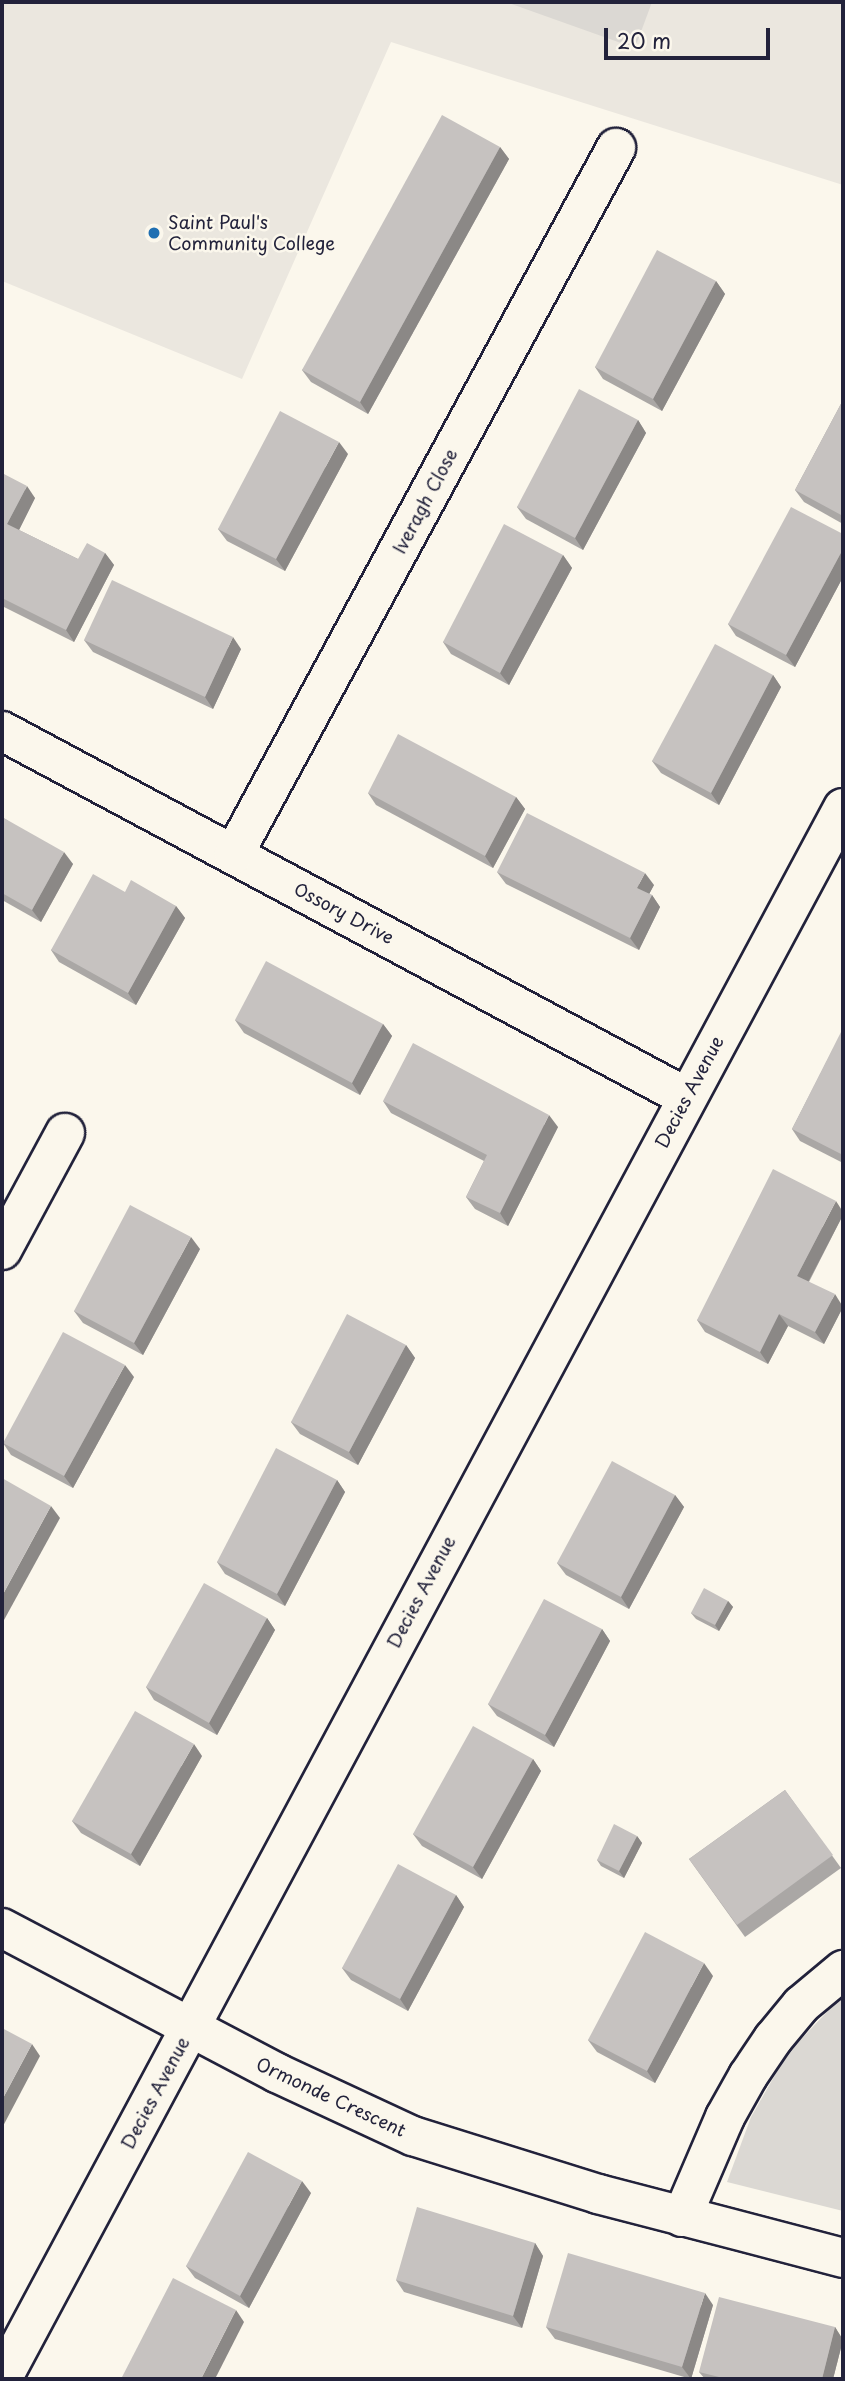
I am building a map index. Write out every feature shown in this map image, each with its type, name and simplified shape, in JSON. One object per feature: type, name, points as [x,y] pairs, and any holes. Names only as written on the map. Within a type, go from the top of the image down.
[{"type":"street","name":"Iveragh Close","points":[[234,854],[617,148]]},
{"type":"street","name":"Ossory Drive","points":[[2,731],[686,1097]]},
{"type":"street","name":"Decies Avenue","points":[[2,2379],[843,808]]},
{"type":"street","points":[[2,1250],[65,1133]]},
{"type":"street","name":"Ormonde Crescent","points":[[2,1928],[333,2101],[413,2136],[682,2217],[843,2258]]},
{"type":"street","points":[[682,2217],[725,2117],[748,2076],[802,2006],[843,1970]]},
{"type":"shaded area","name":"Saint Paul's Community College","points":[[2,2],[843,2],[843,185],[391,42],[242,379],[2,281]]},
{"type":"shaded area","points":[[506,2],[652,2],[635,48]]},
{"type":"shaded area","points":[[843,1995],[843,2211],[727,2182],[751,2117],[787,2054]]},
{"type":"building","points":[[442,115],[500,147],[360,402],[302,370]]},
{"type":"building","points":[[657,250],[716,281],[653,399],[595,367]]},
{"type":"building","points":[[579,389],[638,420],[575,538],[517,507]]},
{"type":"building","points":[[843,400],[843,516],[795,490]]},
{"type":"building","points":[[280,411],[339,442],[276,559],[218,529]]},
{"type":"building","points":[[2,473],[27,486],[7,524],[78,559],[87,543],[105,553],[66,630],[2,598]]},
{"type":"building","points":[[791,507],[843,534],[843,549],[786,655],[728,624]]},
{"type":"building","points":[[504,524],[563,555],[500,673],[443,642]]},
{"type":"building","points":[[112,580],[233,637],[205,697],[84,640]]},
{"type":"building","points":[[715,644],[773,675],[711,793],[652,761]]},
{"type":"building","points":[[398,734],[516,797],[485,856],[368,793]]},
{"type":"building","points":[[527,813],[645,873],[637,888],[652,895],[630,938],[497,872]]},
{"type":"building","points":[[2,817],[64,852],[32,910],[2,893]]},
{"type":"building","points":[[93,874],[125,892],[131,880],[176,906],[128,993],[51,950]]},
{"type":"building","points":[[266,961],[383,1024],[352,1083],[235,1020]]},
{"type":"building","points":[[843,1030],[843,1155],[792,1129]]},
{"type":"building","points":[[413,1043],[549,1115],[500,1213],[466,1197],[487,1155],[383,1101]]},
{"type":"building","points":[[773,1169],[836,1201],[797,1276],[835,1294],[815,1332],[779,1314],[760,1352],[697,1320]]},
{"type":"building","points":[[130,1205],[191,1237],[134,1343],[74,1311]]},
{"type":"building","points":[[347,1314],[406,1345],[349,1452],[291,1422]]},
{"type":"building","points":[[63,1332],[125,1365],[64,1476],[3,1443]]},
{"type":"building","points":[[276,1448],[337,1480],[277,1594],[217,1562]]},
{"type":"building","points":[[612,1461],[675,1495],[621,1597],[557,1563]]},
{"type":"building","points":[[2,1478],[51,1506],[2,1596]]},
{"type":"building","points":[[204,1583],[267,1618],[209,1723],[146,1687]]},
{"type":"building","points":[[704,1588],[728,1601],[715,1625],[691,1613]]},
{"type":"building","points":[[544,1599],[602,1629],[545,1735],[488,1704]]},
{"type":"building","points":[[135,1711],[194,1744],[131,1854],[72,1821]]},
{"type":"building","points":[[473,1726],[533,1759],[473,1867],[413,1834]]},
{"type":"building","points":[[785,1790],[833,1855],[737,1925],[689,1859]]},
{"type":"building","points":[[614,1824],[637,1836],[619,1871],[597,1860]]},
{"type":"building","points":[[398,1864],[456,1895],[400,1999],[342,1968]]},
{"type":"building","points":[[645,1932],[704,1963],[647,2071],[588,2040]]},
{"type":"building","points":[[2,2028],[32,2044],[2,2100]]},
{"type":"building","points":[[248,2152],[302,2181],[240,2296],[186,2266]]},
{"type":"building","points":[[417,2207],[535,2243],[513,2316],[396,2280]]},
{"type":"building","points":[[568,2253],[705,2293],[682,2367],[546,2327]]},
{"type":"building","points":[[173,2278],[236,2310],[201,2379],[121,2379]]},
{"type":"building","points":[[719,2297],[835,2327],[822,2379],[727,2379],[699,2372]]},
{"type":"place","name":"Saint Paul's Community College","points":[[154,233]]}]
